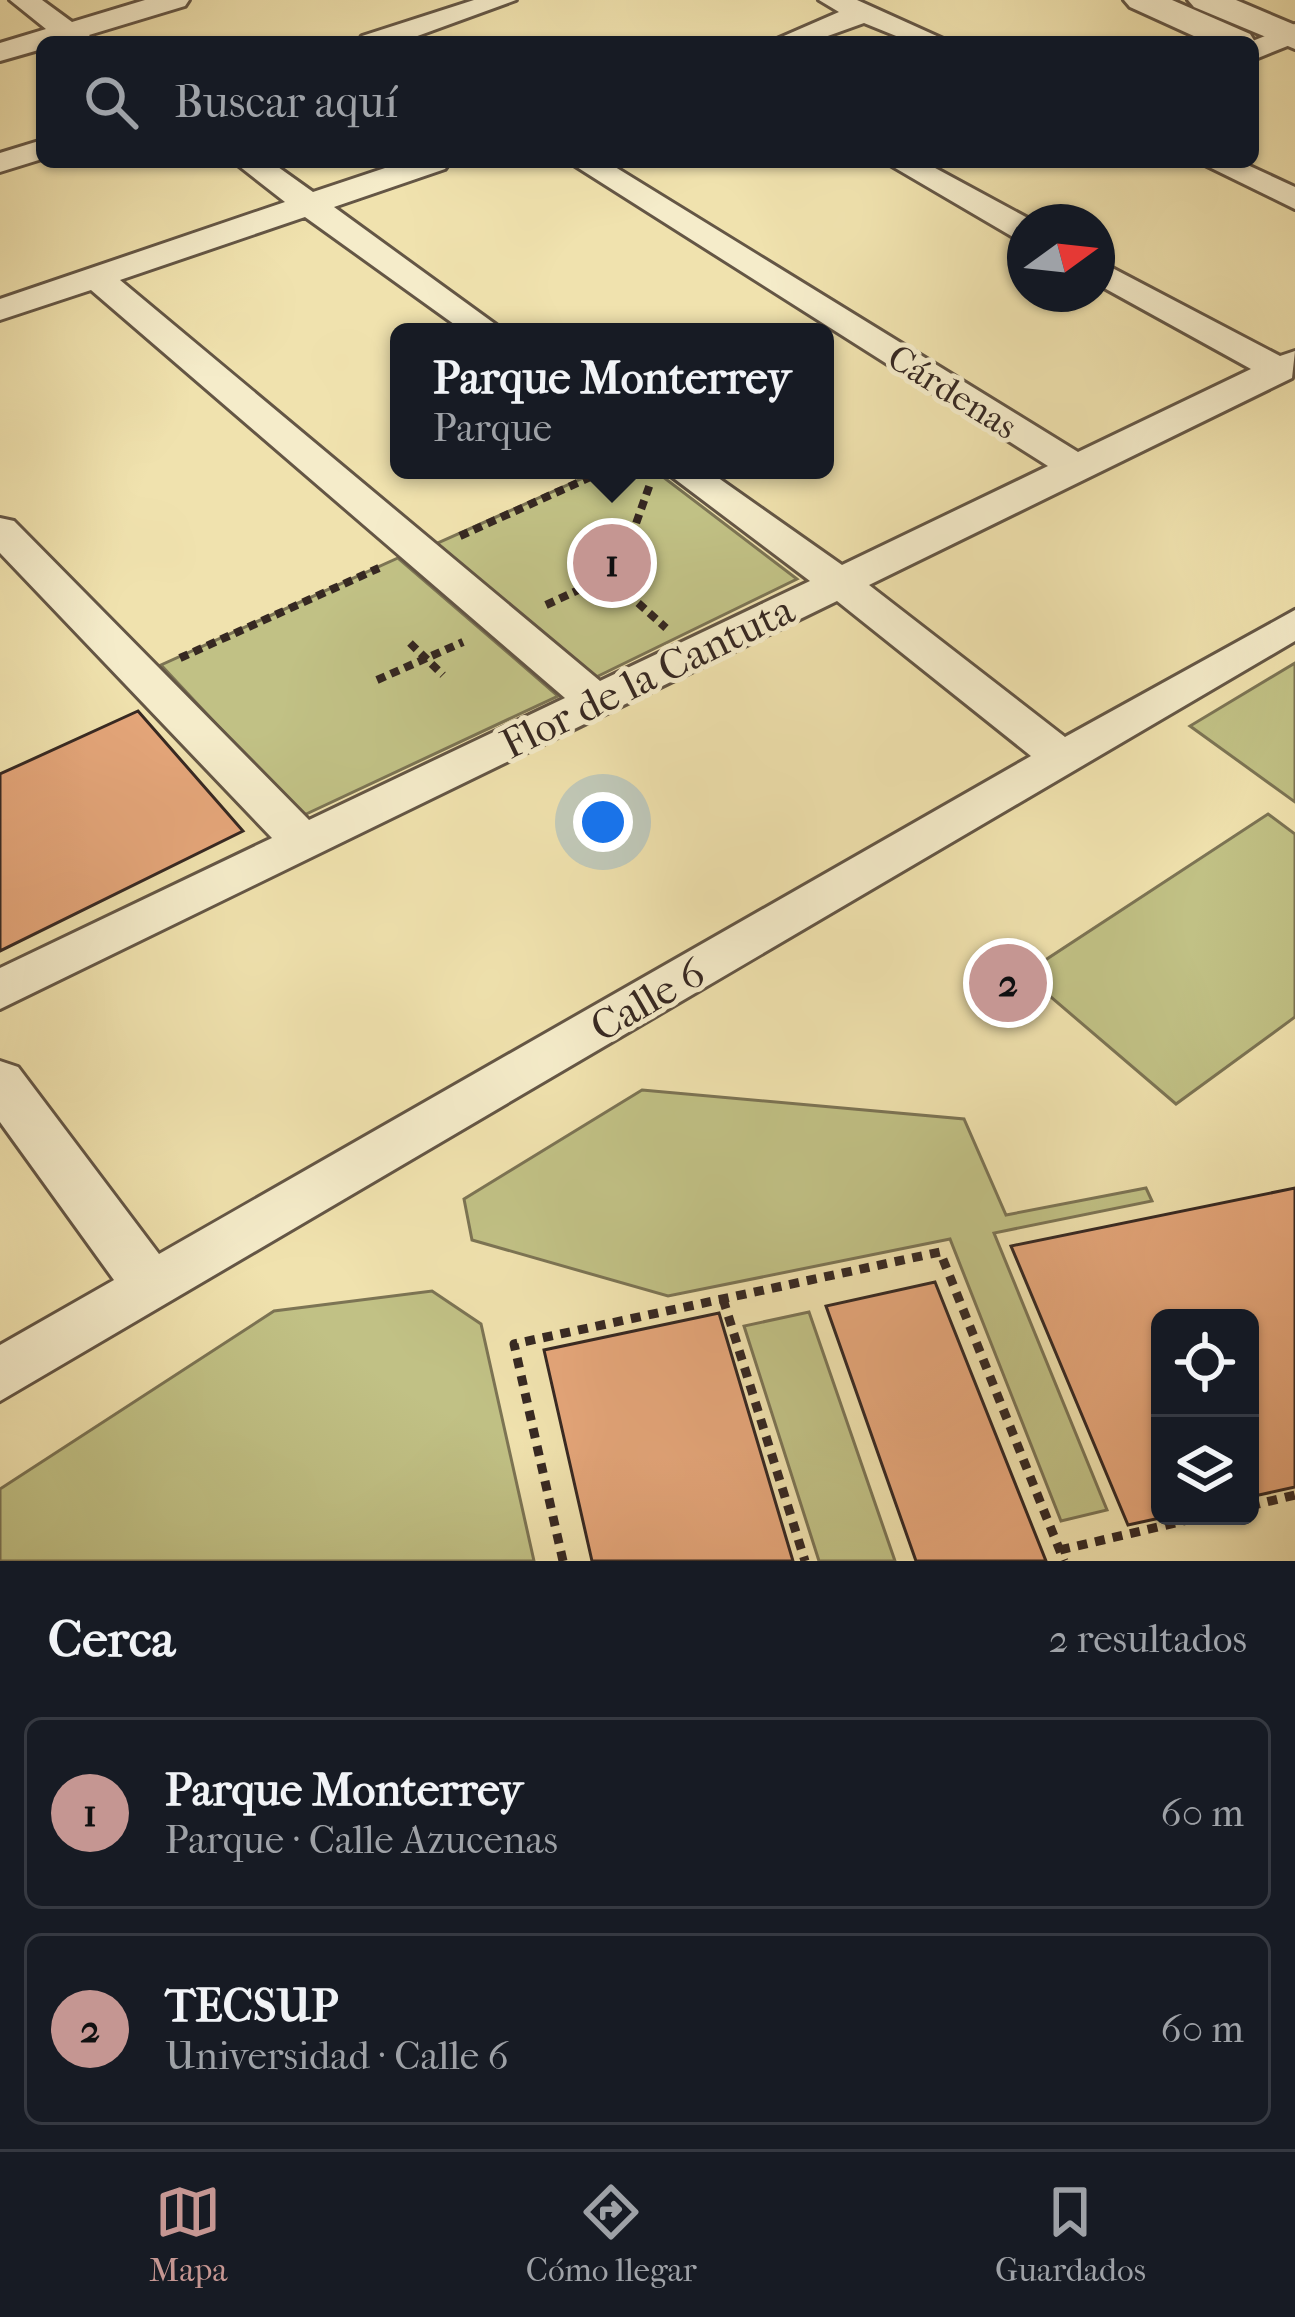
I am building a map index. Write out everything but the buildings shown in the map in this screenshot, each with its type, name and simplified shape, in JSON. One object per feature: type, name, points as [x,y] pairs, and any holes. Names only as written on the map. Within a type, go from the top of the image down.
[{"type":"street","points":[[24,0],[73,36]]},
{"type":"street","points":[[77,36],[175,0]]},
{"type":"street","points":[[391,36],[502,0]]},
{"type":"street","points":[[833,0],[921,36]]},
{"type":"street","points":[[1142,0],[1244,36]]},
{"type":"street","points":[[1206,0],[1258,36]]},
{"type":"street","points":[[801,36],[864,13]]},
{"type":"street","points":[[0,52],[36,45]]},
{"type":"street","points":[[0,163],[36,151]]},
{"type":"street","points":[[258,168],[475,323]]},
{"type":"street","points":[[0,310],[416,168]]},
{"type":"street","name":"Cárdenas","points":[[595,168],[1077,468]]},
{"type":"street","points":[[913,168],[1007,220]]},
{"type":"street","points":[[1228,168],[1295,200]]},
{"type":"street","points":[[96,277],[409,557],[596,701]]},
{"type":"street","points":[[1115,279],[1287,366]]},
{"type":"street","name":"Flor de la Cantuta","points":[[0,990],[1287,366]]},
{"type":"street","points":[[680,479],[839,583],[1063,758]]},
{"type":"street","points":[[0,530],[304,843]]},
{"type":"street","name":"Calle 6","points":[[0,1375],[1295,623]]},
{"type":"street","points":[[0,1082],[151,1287]]},
{"type":"path","points":[[162,666],[586,479]]},
{"type":"path","points":[[583,588],[579,571],[633,532],[663,479]]},
{"type":"path","points":[[541,608],[583,588],[604,596],[628,592],[637,585],[635,567],[612,557],[598,559]]},
{"type":"path","points":[[628,592],[674,634]]},
{"type":"path","points":[[377,680],[481,634]]},
{"type":"path","points":[[410,643],[443,676]]},
{"type":"path","points":[[563,1561],[514,1344],[940,1252],[1062,1555],[1172,1525]]},
{"type":"path","points":[[723,1299],[805,1561]]},
{"type":"path","points":[[1259,1503],[1295,1495]]},
{"type":"green space","points":[[581,479],[666,479],[797,579],[588,681],[429,547]]},
{"type":"green space","points":[[398,558],[558,696],[302,816],[161,665]]},
{"type":"green space","points":[[1295,663],[1295,802],[1190,726]]},
{"type":"green space","points":[[1268,814],[1295,834],[1295,1017],[1176,1104],[1024,974]]},
{"type":"green space","points":[[642,1090],[964,1119],[1006,1215],[1146,1188],[1152,1201],[994,1233],[1107,1510],[1061,1521],[950,1239],[668,1296],[472,1240],[464,1199]]},
{"type":"green space","points":[[432,1291],[481,1324],[534,1561],[0,1561],[0,1489],[274,1311]]},
{"type":"green space","points":[[809,1312],[895,1561],[819,1561],[744,1326]]},
{"type":"place","name":"Parque Monterrey","points":[[612,563]]},
{"type":"place","name":"TECSUP","points":[[1008,983]]}]
